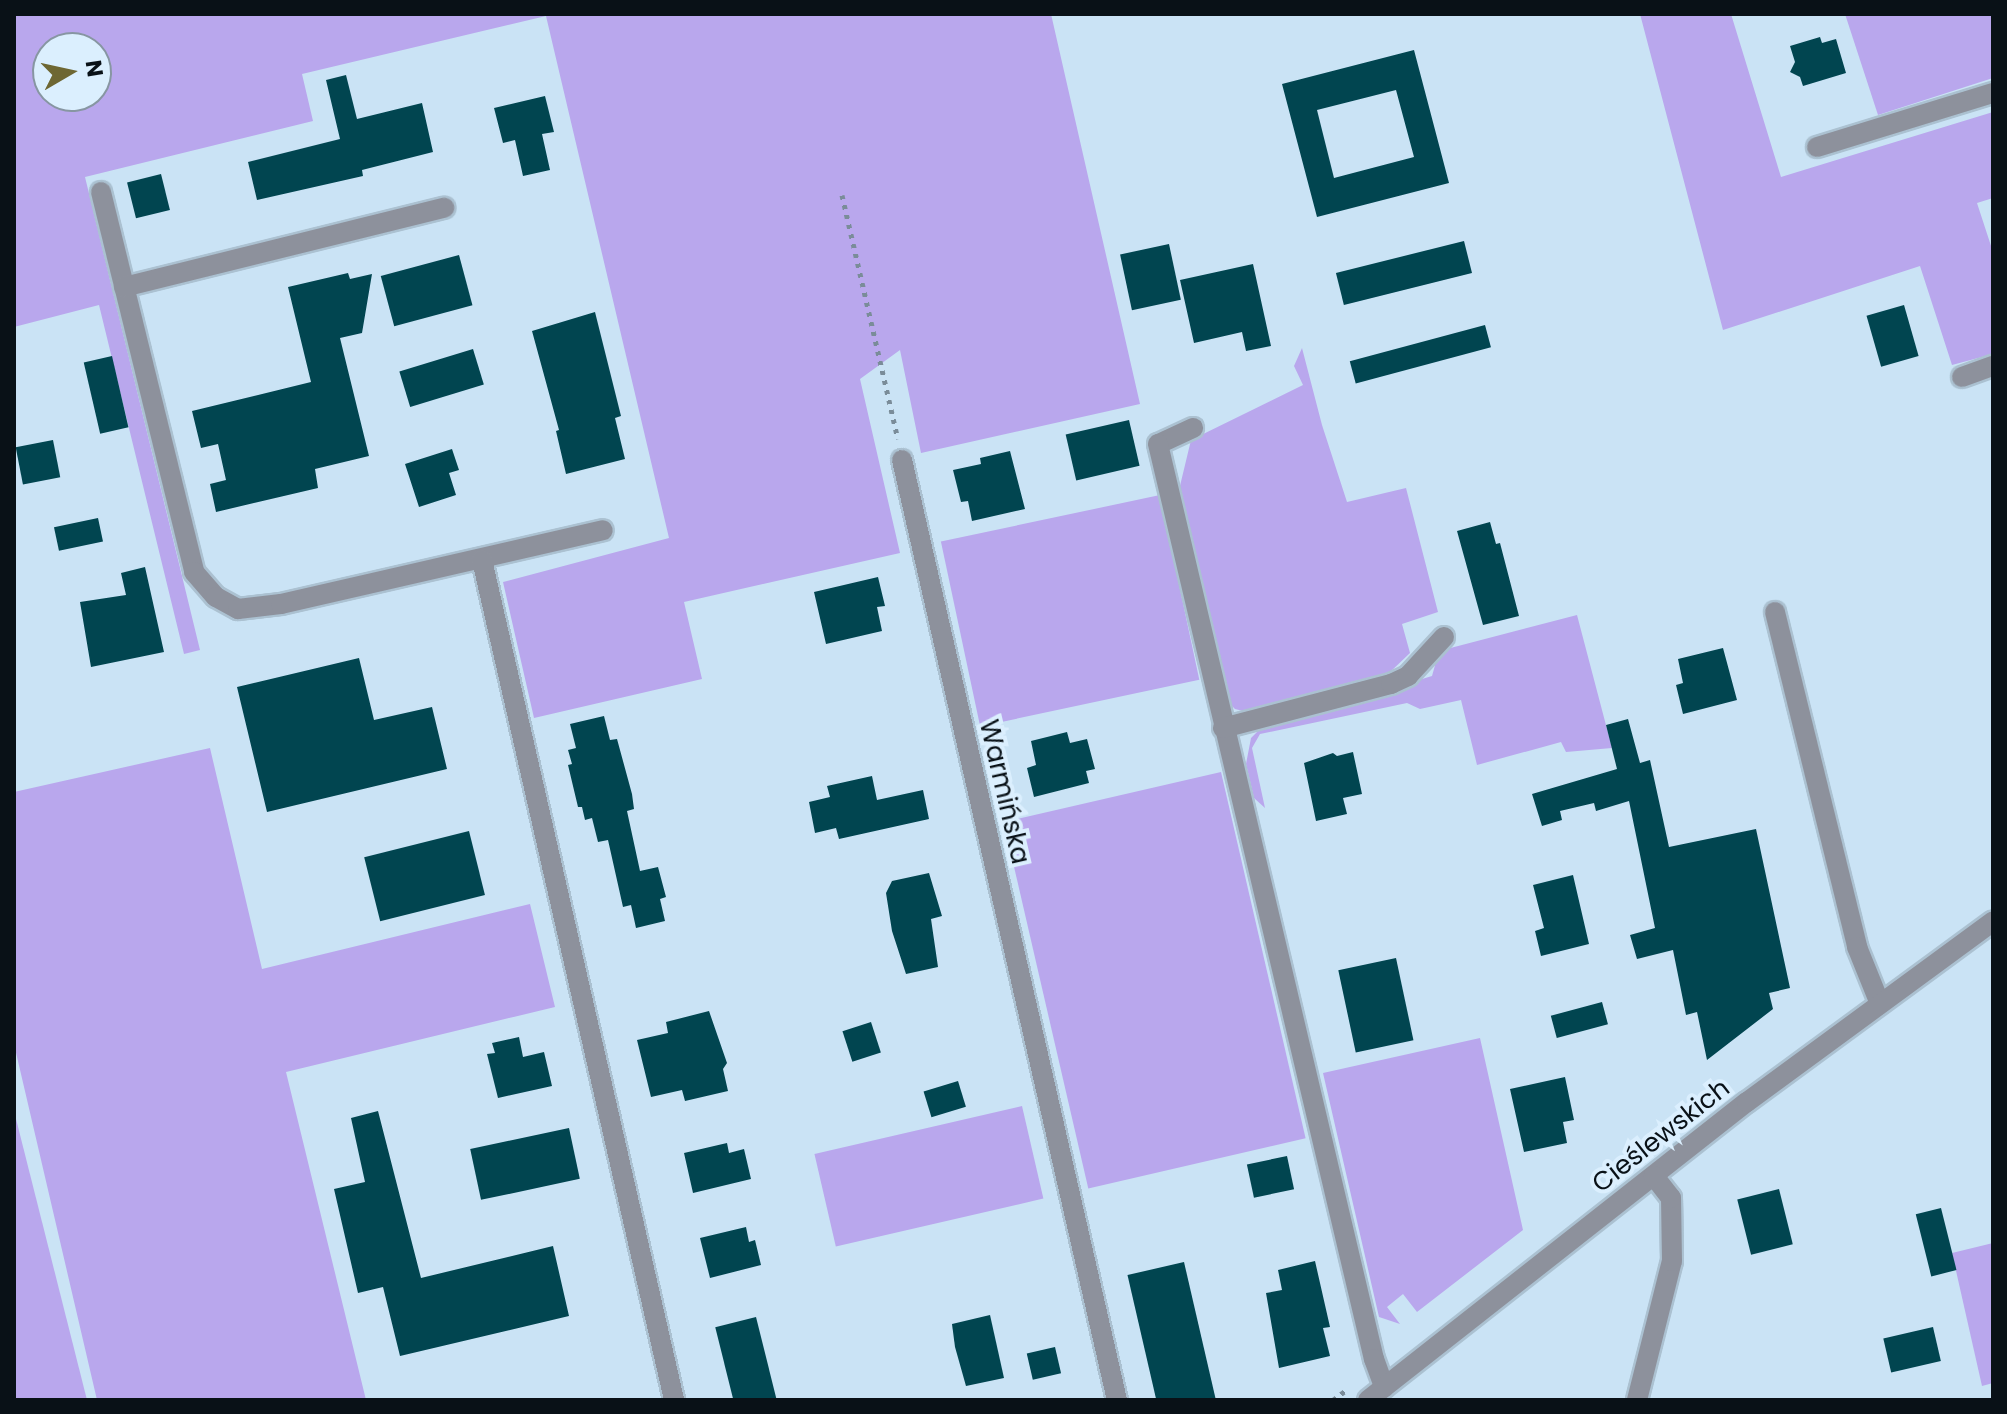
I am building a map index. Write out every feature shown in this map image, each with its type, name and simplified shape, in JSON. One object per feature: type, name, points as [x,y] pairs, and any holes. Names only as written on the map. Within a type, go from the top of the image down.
[{"type":"street","points":[[1817,147],[1993,93]]},
{"type":"street","points":[[101,192],[194,572],[216,597],[238,609],[281,604],[603,530]]},
{"type":"street","points":[[124,287],[444,208]]},
{"type":"street","points":[[1962,377],[1993,366]]},
{"type":"street","points":[[1193,428],[1158,444],[1374,1359],[1384,1387]]},
{"type":"street","name":"Warmińska","points":[[902,460],[1117,1400]]},
{"type":"street","points":[[482,560],[674,1400]]},
{"type":"street","points":[[1775,612],[1857,947],[1880,1004]]},
{"type":"street","points":[[1223,728],[1391,684],[1408,676],[1444,637]]},
{"type":"street","name":"Cieślewskich","points":[[1368,1400],[1654,1176],[1993,921]]},
{"type":"street","points":[[1637,1400],[1672,1261],[1671,1198],[1654,1176]]},
{"type":"path","points":[[842,195],[902,460]]},
{"type":"shaded area","points":[[14,14],[1051,14],[1140,404],[921,453],[900,350],[860,379],[900,553],[684,602],[702,679],[534,718],[503,582],[669,538],[546,16],[302,74],[313,121],[85,177],[200,650],[184,654],[99,305],[14,327]]},
{"type":"shaded area","points":[[1640,14],[1731,14],[1781,177],[1993,112],[1993,198],[1977,203],[1993,252],[1993,354],[1952,365],[1920,266],[1723,330]]},
{"type":"shaded area","points":[[1845,14],[1993,14],[1993,78],[1878,115]]},
{"type":"shaded area","points":[[1302,348],[1347,502],[1406,488],[1438,612],[1402,624],[1410,653],[1388,674],[1251,713],[1235,709],[1225,699],[1179,490],[1191,440],[1303,385],[1294,366]]},
{"type":"shaded area","points":[[1160,495],[1199,680],[980,726],[941,542]]},
{"type":"shaded area","points":[[1577,615],[1612,748],[1566,752],[1561,742],[1477,765],[1461,700],[1420,709],[1407,703],[1260,734],[1252,748],[1265,808],[1254,798],[1246,764],[1251,738],[1261,728],[1432,676],[1439,651]]},
{"type":"shaded area","points":[[210,748],[262,969],[530,904],[555,1007],[286,1072],[366,1400],[97,1400],[14,1044],[14,792]]},
{"type":"shaded area","points":[[1221,772],[1306,1138],[1088,1189],[1004,822]]},
{"type":"shaded area","points":[[1480,1038],[1523,1230],[1417,1312],[1403,1294],[1387,1307],[1400,1324],[1379,1317],[1323,1073]]},
{"type":"shaded area","points":[[1022,1106],[1043,1199],[836,1246],[814,1154]]},
{"type":"shaded area","points":[[14,1111],[87,1400],[14,1400]]},
{"type":"shaded area","points":[[1993,1243],[1993,1383],[1982,1386],[1952,1253]]},
{"type":"building","points":[[1820,37],[1822,43],[1836,39],[1846,73],[1803,86],[1800,77],[1790,72],[1795,62],[1790,46]]},
{"type":"building","points":[[1414,50],[1449,183],[1317,217],[1282,84]],"holes":[[[1396,90],[1414,157],[1334,178],[1317,110]]]},
{"type":"building","points":[[346,75],[357,119],[422,103],[433,152],[362,170],[363,176],[257,200],[248,162],[340,139],[326,80]]},
{"type":"building","points":[[545,96],[554,132],[542,134],[550,170],[523,176],[515,140],[503,143],[494,108]]},
{"type":"building","points":[[161,174],[170,210],[136,218],[127,182]]},
{"type":"building","points":[[1464,241],[1472,273],[1344,305],[1336,273]]},
{"type":"building","points":[[1169,244],[1181,300],[1132,310],[1120,254]]},
{"type":"building","points":[[459,255],[472,305],[394,326],[381,276]]},
{"type":"building","points":[[1253,264],[1271,346],[1246,351],[1242,332],[1194,343],[1180,280]]},
{"type":"building","points":[[348,273],[350,279],[372,274],[362,333],[340,338],[369,456],[315,469],[318,488],[216,512],[210,484],[226,480],[218,444],[201,448],[192,411],[311,382],[288,287]]},
{"type":"building","points":[[1904,305],[1919,356],[1881,367],[1867,316]]},
{"type":"building","points":[[595,312],[621,416],[615,418],[625,459],[566,474],[556,431],[559,430],[532,331]]},
{"type":"building","points":[[1485,325],[1491,347],[1356,383],[1350,361]]},
{"type":"building","points":[[473,349],[484,384],[410,407],[399,372]]},
{"type":"building","points":[[112,356],[128,427],[100,434],[84,363]]},
{"type":"building","points":[[1129,420],[1140,466],[1076,480],[1066,435]]},
{"type":"building","points":[[53,440],[60,477],[23,485],[16,447]]},
{"type":"building","points":[[452,449],[459,470],[449,473],[456,495],[419,507],[405,464]]},
{"type":"building","points":[[1010,451],[1025,509],[972,521],[968,501],[961,502],[953,470],[981,464],[980,458]]},
{"type":"building","points":[[98,518],[103,541],[59,551],[54,527]]},
{"type":"building","points":[[1490,522],[1496,544],[1500,543],[1519,616],[1483,625],[1457,531]]},
{"type":"building","points":[[145,567],[164,652],[91,667],[80,602],[126,595],[121,573]]},
{"type":"building","points":[[878,577],[885,606],[877,607],[882,631],[826,644],[814,592]]},
{"type":"building","points":[[1723,648],[1737,700],[1683,714],[1676,685],[1683,683],[1678,659]]},
{"type":"building","points":[[359,658],[374,720],[432,707],[447,769],[267,812],[237,687]]},
{"type":"building","points":[[604,716],[610,740],[617,739],[632,794],[634,809],[627,811],[640,871],[658,867],[666,897],[660,899],[665,921],[636,928],[631,905],[623,907],[608,840],[598,842],[592,818],[585,820],[582,807],[578,807],[568,765],[572,764],[568,750],[576,748],[570,724]]},
{"type":"building","points":[[1628,719],[1640,763],[1650,760],[1669,847],[1756,829],[1790,988],[1769,993],[1773,1009],[1707,1060],[1697,1012],[1686,1015],[1673,950],[1637,959],[1630,935],[1655,928],[1629,801],[1596,811],[1594,803],[1560,811],[1562,820],[1542,826],[1532,794],[1617,769],[1606,725]]},
{"type":"building","points":[[1067,732],[1070,743],[1087,739],[1095,769],[1086,771],[1089,783],[1034,797],[1027,768],[1036,765],[1031,741]]},
{"type":"building","points":[[1353,752],[1362,794],[1343,798],[1347,814],[1316,821],[1304,763],[1333,753],[1337,756]]},
{"type":"building","points":[[872,776],[877,800],[923,790],[929,819],[839,839],[836,828],[815,833],[809,802],[830,797],[827,786]]},
{"type":"building","points":[[469,831],[485,895],[380,921],[364,857]]},
{"type":"building","points":[[929,873],[942,916],[931,919],[938,967],[906,974],[892,931],[886,893],[892,881]]},
{"type":"building","points":[[1573,875],[1589,944],[1541,956],[1535,931],[1544,928],[1533,885]]},
{"type":"building","points":[[1396,958],[1413,1040],[1356,1052],[1338,970]]},
{"type":"building","points":[[1602,1002],[1608,1024],[1557,1038],[1551,1016]]},
{"type":"building","points":[[709,1011],[727,1063],[723,1069],[728,1091],[685,1101],[682,1090],[651,1097],[637,1040],[668,1033],[666,1022]]},
{"type":"building","points":[[871,1022],[881,1052],[852,1062],[842,1031]]},
{"type":"building","points":[[519,1037],[523,1057],[544,1052],[552,1086],[498,1098],[487,1054],[495,1053],[492,1043]]},
{"type":"building","points":[[1565,1077],[1574,1120],[1563,1122],[1567,1143],[1524,1152],[1510,1089]]},
{"type":"building","points":[[958,1081],[966,1107],[931,1117],[924,1092]]},
{"type":"building","points":[[378,1111],[421,1278],[553,1246],[569,1316],[400,1356],[383,1287],[358,1293],[334,1189],[365,1182],[351,1118]]},
{"type":"building","points":[[569,1128],[580,1179],[481,1200],[470,1149]]},
{"type":"building","points":[[727,1143],[729,1153],[744,1149],[751,1179],[693,1193],[684,1153]]},
{"type":"building","points":[[1287,1156],[1294,1189],[1254,1198],[1247,1165]]},
{"type":"building","points":[[1779,1189],[1793,1244],[1751,1255],[1737,1199]]},
{"type":"building","points":[[1941,1208],[1956,1270],[1931,1276],[1916,1214]]},
{"type":"building","points":[[746,1227],[749,1242],[755,1240],[761,1265],[710,1278],[700,1238]]},
{"type":"building","points":[[1315,1261],[1330,1327],[1323,1328],[1330,1356],[1279,1368],[1266,1293],[1282,1290],[1278,1270]]},
{"type":"building","points":[[1184,1262],[1216,1400],[1156,1400],[1127,1275]]},
{"type":"building","points":[[990,1315],[1004,1378],[966,1386],[952,1324]]},
{"type":"building","points":[[756,1317],[777,1399],[733,1400],[715,1327]]},
{"type":"building","points":[[1933,1327],[1941,1361],[1891,1373],[1883,1338]]},
{"type":"building","points":[[1055,1347],[1061,1373],[1033,1380],[1027,1354]]}]
